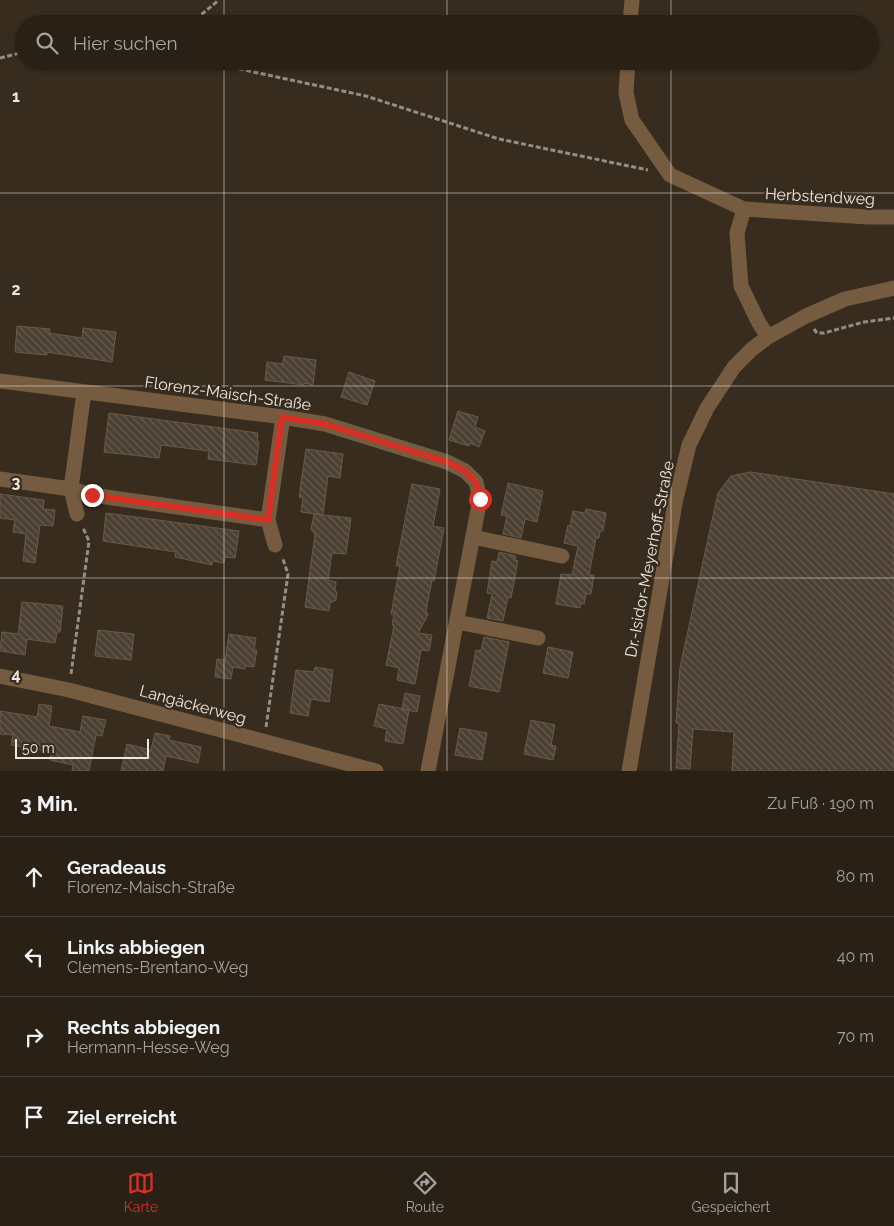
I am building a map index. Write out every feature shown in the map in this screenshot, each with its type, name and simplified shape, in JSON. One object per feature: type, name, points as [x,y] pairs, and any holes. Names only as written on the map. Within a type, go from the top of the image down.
[{"type":"street","points":[[631,15],[632,0]]},
{"type":"street","points":[[627,70],[626,94],[632,120],[670,175]]},
{"type":"street","name":"Herbstendweg","points":[[670,175],[744,209],[894,217]]},
{"type":"street","name":"Herbstendweg","points":[[744,209],[737,233],[741,286],[759,323],[768,336]]},
{"type":"street","name":"Dr.-Isidor-Meyerhoff-Straße","points":[[629,771],[675,503],[690,445],[707,408],[734,367],[768,336],[806,316],[845,299],[894,288]]},
{"type":"street","name":"Florenz-Maisch-Straße","points":[[0,381],[325,424],[447,462],[465,471],[476,482],[480,499],[428,771]]},
{"type":"street","points":[[77,514],[70,490],[84,392]]},
{"type":"street","points":[[275,545],[268,520],[282,417]]},
{"type":"street","points":[[0,479],[92,495],[268,520]]},
{"type":"street","points":[[473,537],[562,556]]},
{"type":"street","points":[[457,622],[538,638]]},
{"type":"street","name":"Langäckerweg","points":[[0,676],[69,690],[264,741],[334,766],[376,771]]},
{"type":"path","points":[[201,15],[219,0]]},
{"type":"path","points":[[0,58],[15,54]]},
{"type":"path","points":[[244,70],[366,96],[499,139],[670,175]]},
{"type":"path","points":[[813,328],[817,333],[824,334],[864,322],[894,318]]},
{"type":"path","points":[[69,690],[89,541],[77,514]]},
{"type":"path","points":[[264,741],[288,574],[284,559],[275,545]]},
{"type":"building","points":[[17,326],[50,329],[49,333],[82,338],[83,328],[116,332],[112,362],[47,352],[47,355],[15,352]]},
{"type":"building","points":[[284,356],[316,360],[313,385],[265,380],[267,362],[283,364]]},
{"type":"building","points":[[349,372],[375,381],[367,405],[341,397]]},
{"type":"building","points":[[458,411],[478,417],[475,427],[485,431],[479,447],[470,443],[469,446],[449,440]]},
{"type":"building","points":[[109,413],[258,433],[257,441],[259,442],[256,465],[208,459],[209,451],[161,445],[159,458],[104,452]]},
{"type":"building","points":[[306,449],[343,454],[340,478],[328,476],[323,515],[301,512],[303,498],[299,497]]},
{"type":"building","points":[[751,472],[894,494],[894,771],[732,771],[734,732],[693,729],[690,769],[676,768],[679,723],[676,723],[680,667],[718,493],[731,476]]},
{"type":"building","points":[[508,483],[543,491],[537,522],[525,519],[521,538],[503,534],[507,516],[501,515]]},
{"type":"building","points":[[412,484],[440,489],[433,526],[444,528],[426,611],[428,615],[418,633],[432,635],[429,651],[421,650],[415,684],[397,680],[399,668],[386,665],[394,626],[392,625],[394,614],[391,614],[400,566],[396,566]]},
{"type":"building","points":[[0,494],[44,500],[43,509],[55,510],[53,526],[40,525],[35,563],[23,561],[26,534],[13,532],[15,520],[0,518]]},
{"type":"building","points":[[586,509],[606,513],[603,531],[600,531],[599,538],[596,538],[589,575],[594,575],[591,594],[586,594],[584,604],[581,603],[580,608],[556,604],[561,574],[572,575],[578,546],[564,543],[568,525],[570,526],[573,511],[585,513]]},
{"type":"building","points":[[106,513],[239,531],[235,558],[225,557],[224,563],[213,561],[212,565],[175,557],[176,552],[103,541]]},
{"type":"building","points":[[314,514],[351,518],[346,554],[332,553],[328,580],[336,582],[335,591],[337,592],[336,600],[330,603],[329,611],[305,607],[315,534],[311,529]]},
{"type":"building","points":[[499,552],[516,556],[515,560],[518,561],[511,598],[508,597],[503,621],[487,618],[492,594],[487,593],[492,561],[497,562]]},
{"type":"building","points":[[22,602],[63,606],[60,632],[57,632],[55,643],[27,639],[25,655],[0,651],[2,632],[18,634]]},
{"type":"building","points":[[98,630],[134,634],[131,660],[95,656]]},
{"type":"building","points":[[229,634],[256,638],[254,650],[257,650],[254,667],[245,666],[245,669],[233,667],[231,679],[215,677],[217,659],[225,660]]},
{"type":"building","points":[[484,637],[509,642],[499,692],[469,686],[476,650],[481,651]]},
{"type":"building","points":[[548,647],[573,652],[568,678],[543,673]]},
{"type":"building","points":[[315,667],[333,670],[329,702],[311,699],[308,716],[290,713],[296,670],[314,672]]},
{"type":"building","points":[[405,693],[420,696],[417,712],[402,709]]},
{"type":"building","points":[[39,704],[52,706],[49,726],[80,732],[83,716],[106,720],[102,736],[96,735],[89,771],[72,771],[73,765],[50,760],[52,750],[45,751],[11,745],[13,735],[0,734],[0,711],[37,717]]},
{"type":"building","points":[[379,704],[409,710],[403,744],[385,741],[387,729],[374,726]]},
{"type":"building","points":[[531,720],[555,725],[551,745],[556,746],[553,760],[524,754]]},
{"type":"building","points":[[460,728],[487,733],[482,760],[455,755]]},
{"type":"building","points":[[155,733],[170,736],[169,740],[201,747],[198,763],[166,756],[163,771],[121,771],[127,744],[151,750]]},
{"type":"route","points":[[92,495],[268,520],[282,417],[325,424],[447,462],[465,471],[476,482],[480,499]]}]
